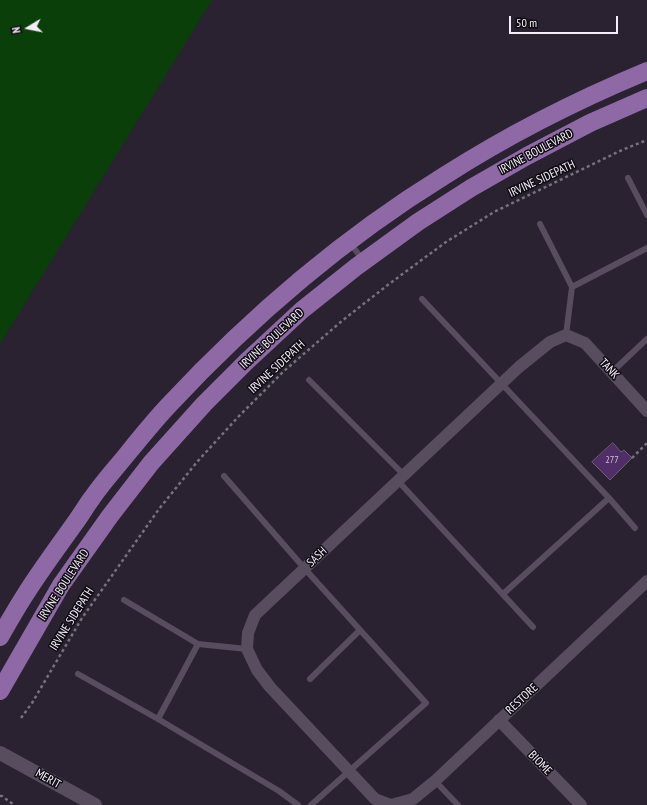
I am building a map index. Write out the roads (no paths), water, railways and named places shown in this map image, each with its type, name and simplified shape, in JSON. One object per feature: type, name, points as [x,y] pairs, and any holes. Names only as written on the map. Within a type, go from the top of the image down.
[{"type":"main road","name":"IRVINE BOULEVARD","points":[[0,637],[25,594],[93,497],[125,456],[158,417],[198,375],[291,288],[382,217],[443,176],[486,150],[573,104],[647,71]]},
{"type":"main road","name":"IRVINE BOULEVARD","points":[[0,691],[61,585],[110,516],[151,464],[204,404],[247,361],[302,310],[418,222],[471,188],[527,156],[590,123],[647,98]]},
{"type":"street","name":"TANK","points":[[566,336],[585,343],[647,411]]},
{"type":"street","name":"SASH","points":[[247,649],[248,633],[255,615],[519,367],[550,342],[566,336]]},
{"type":"street","name":"RESTORE","points":[[391,805],[413,799],[435,781],[647,581]]},
{"type":"street","points":[[247,649],[257,670],[270,687],[375,799],[391,805]]},
{"type":"street","name":"BIOME","points":[[499,720],[581,805]]},
{"type":"street","name":"MERIT","points":[[0,753],[95,805]]},
{"type":"lane","points":[[628,178],[647,215]]},
{"type":"lane","points":[[540,224],[572,287],[566,336]]},
{"type":"lane","points":[[349,242],[364,262]]},
{"type":"lane","points":[[572,287],[647,248]]},
{"type":"lane","points":[[422,300],[502,383],[636,528]]},
{"type":"lane","points":[[612,372],[647,339]]},
{"type":"lane","points":[[310,380],[401,478],[533,627]]},
{"type":"lane","points":[[224,476],[426,704],[311,805]]},
{"type":"lane","points":[[503,594],[609,498]]},
{"type":"lane","points":[[124,600],[198,644],[247,649]]},
{"type":"lane","points":[[310,679],[360,630]]},
{"type":"lane","points":[[158,719],[198,644]]},
{"type":"lane","points":[[78,674],[158,719],[279,791],[298,805]]},
{"type":"lane","points":[[435,781],[458,805]]}]
